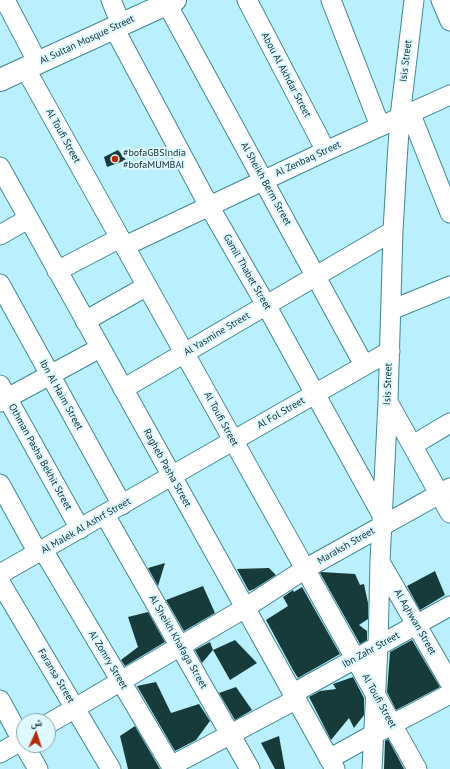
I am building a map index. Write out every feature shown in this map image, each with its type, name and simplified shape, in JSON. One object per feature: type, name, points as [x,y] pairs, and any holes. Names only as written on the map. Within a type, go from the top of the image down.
[{"type":"main road","name":"Al Sultan Mosque Street","points":[[0,80],[171,2]]},
{"type":"street","name":"Al Toufi Street","points":[[5,0],[32,66],[122,242],[417,769]]},
{"type":"street","name":"Gamil Thabet Street","points":[[112,0],[118,26],[209,206],[315,393],[381,521]]},
{"type":"street","name":"Abou Al Akhdar Street","points":[[247,0],[326,151]]},
{"type":"street","points":[[331,0],[380,126]]},
{"type":"street","name":"Isis Street","points":[[372,769],[378,646],[381,521],[390,351],[393,230],[405,115],[414,0]]},
{"type":"street","points":[[441,0],[450,21]]},
{"type":"street","name":"Al Sheikh Berm Street","points":[[171,2],[264,180],[364,365]]},
{"type":"street","name":"Al Zenbaq Street","points":[[57,271],[209,206],[450,95]]},
{"type":"street","points":[[405,115],[450,213]]},
{"type":"street","name":"Ragheb Pasha Street","points":[[0,167],[294,697],[329,765]]},
{"type":"street","points":[[0,235],[28,219]]},
{"type":"street","name":"Al Yasmine Street","points":[[123,389],[393,230]]},
{"type":"street","name":"Ibn Al Haim Street","points":[[0,284],[122,505]]},
{"type":"street","points":[[85,322],[147,286]]},
{"type":"street","points":[[391,310],[450,286]]},
{"type":"street","points":[[3,395],[50,375],[100,348]]},
{"type":"street","name":"Al Fol Street","points":[[172,476],[390,351]]},
{"type":"street","name":"Othman Pasha Bekhit Street","points":[[3,395],[80,529]]},
{"type":"street","points":[[388,402],[413,445],[444,491],[450,513]]},
{"type":"street","points":[[413,445],[450,424]]},
{"type":"street","name":"Al Malek Al Ashrf Street","points":[[0,574],[172,476]]},
{"type":"street","name":"Al Zomry Street","points":[[0,484],[121,681],[172,768]]},
{"type":"street","name":"Maraksh Street","points":[[56,719],[245,608],[381,521],[444,491]]},
{"type":"street","name":"Al Sheikh Khafaga Street","points":[[105,514],[250,769]]},
{"type":"street","name":"Al Aqhwan Street","points":[[380,561],[450,683]]},
{"type":"street","name":"Faransa Street","points":[[0,582],[111,769]]},
{"type":"street","name":"Ibn Zahr Street","points":[[172,768],[294,697],[355,659],[450,606]]},
{"type":"street","points":[[329,765],[374,734],[450,694]]},
{"type":"street","points":[[0,700],[16,728]]},
{"type":"street","points":[[0,753],[16,746]]},
{"type":"street","points":[[30,753],[38,769]]},
{"type":"building","name":"#bofaGBSIndia #bofaMUMBAI","points":[[118,150],[126,160],[107,167],[104,157]]},
{"type":"building","points":[[165,563],[158,586],[148,568]]},
{"type":"building","points":[[269,568],[276,575],[249,591],[237,569]]},
{"type":"building","points":[[435,571],[445,595],[420,610],[407,586]]},
{"type":"building","points":[[320,573],[355,574],[360,585],[364,584],[368,603],[368,619],[359,625],[367,631],[367,640],[360,644]]},
{"type":"building","points":[[203,586],[215,613],[184,631],[166,600]]},
{"type":"building","points":[[302,587],[340,654],[298,678],[266,620],[288,606],[283,597],[293,590],[294,592]]},
{"type":"building","points":[[148,612],[165,642],[125,666],[121,660],[138,647],[128,617]]},
{"type":"building","points":[[235,640],[257,663],[230,680],[213,650]]},
{"type":"building","points":[[412,640],[440,687],[396,710],[387,692],[390,652]]},
{"type":"building","points":[[210,642],[213,650],[202,663],[195,650]]},
{"type":"building","points":[[353,677],[364,698],[364,715],[354,728],[349,718],[331,740],[309,697],[320,691],[336,689],[333,684]]},
{"type":"building","points":[[156,682],[171,713],[199,704],[210,721],[196,740],[175,751],[137,686]]},
{"type":"building","points":[[236,687],[252,710],[235,720],[219,693]]},
{"type":"building","points":[[135,726],[160,769],[128,769],[120,736]]},
{"type":"building","points":[[279,736],[285,769],[275,769],[261,743]]},
{"type":"building","points":[[388,739],[404,769],[384,769],[385,741]]},
{"type":"place","name":"#bofaGBSIndia #bofaMUMBAI","points":[[115,159]]}]
